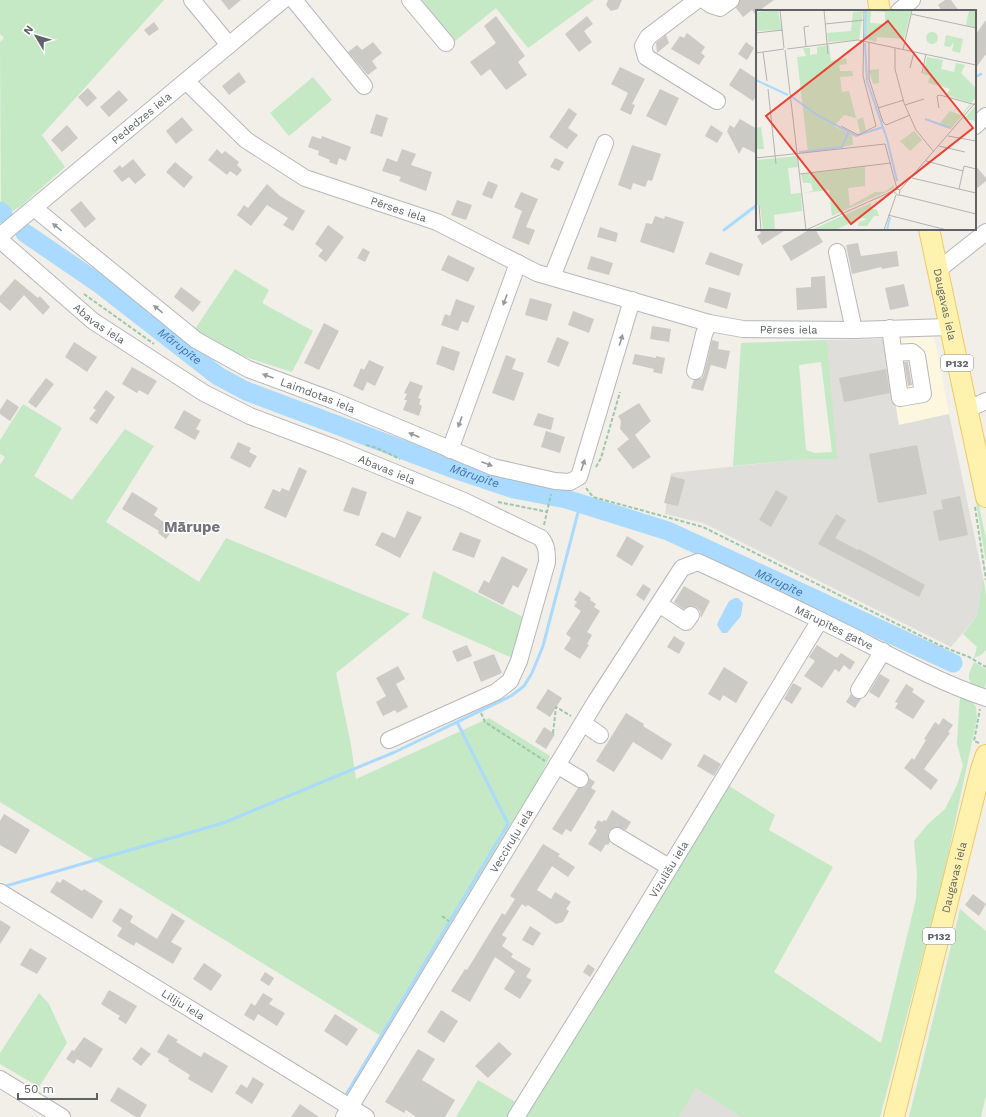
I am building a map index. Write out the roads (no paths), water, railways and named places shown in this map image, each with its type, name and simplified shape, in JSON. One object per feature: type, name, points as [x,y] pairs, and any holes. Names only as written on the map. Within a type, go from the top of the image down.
[{"type":"main road","points":[[878,0],[880,10]]},
{"type":"main road","name":"Daugavas iela","points":[[929,230],[986,497]]},
{"type":"main road","name":"Daugavas iela","points":[[894,1117],[981,769],[983,749]]},
{"type":"street","points":[[192,0],[229,45]]},
{"type":"street","name":"Pededzes iela","points":[[0,236],[284,0]]},
{"type":"street","points":[[294,0],[364,86]]},
{"type":"street","points":[[410,0],[446,43]]},
{"type":"street","points":[[697,0],[648,37],[643,46],[646,57],[717,101]]},
{"type":"street","points":[[704,0],[711,5],[720,8],[731,0]]},
{"type":"street","points":[[900,10],[912,0]]},
{"type":"street","name":"Pērses iela","points":[[186,81],[246,140],[305,178],[437,222],[537,273],[709,323],[743,329],[854,330],[949,327]]},
{"type":"street","points":[[976,125],[986,116]]},
{"type":"street","points":[[552,277],[605,143]]},
{"type":"street","name":"Laimdotas iela","points":[[34,208],[196,340],[248,369],[332,400],[450,450]]},
{"type":"street","points":[[938,270],[986,232]]},
{"type":"street","name":"Abavas iela","points":[[0,240],[94,320],[204,393],[250,416],[335,448],[464,501],[541,538],[545,543],[547,549],[547,562],[519,661],[510,681],[496,692],[389,740]]},
{"type":"street","points":[[837,252],[854,330]]},
{"type":"street","points":[[518,263],[450,450],[493,467],[524,475],[570,482],[579,477],[632,300]]},
{"type":"street","points":[[695,371],[704,334],[709,323]]},
{"type":"street","points":[[890,328],[894,353]]},
{"type":"street","points":[[968,409],[986,401]]},
{"type":"street","name":"Mārupītes gatve","points":[[682,568],[698,562],[820,620],[882,652],[969,692],[984,697]]},
{"type":"street","name":"Veccīruļu iela","points":[[347,1112],[582,723],[682,568]]},
{"type":"street","points":[[659,604],[686,622],[691,616]]},
{"type":"street","name":"Vizulīšu iela","points":[[516,1117],[820,620]]},
{"type":"street","points":[[859,690],[882,652]]},
{"type":"street","points":[[582,723],[600,735]]},
{"type":"street","points":[[557,766],[580,779]]},
{"type":"street","points":[[617,836],[670,867]]},
{"type":"street","name":"Liliju iela","points":[[0,892],[347,1112],[366,1117]]},
{"type":"street","points":[[0,1079],[62,1117]]},
{"type":"water","points":[[738,598],[743,603],[741,616],[727,633],[722,633],[717,625],[718,622],[729,601]]},
{"type":"waterway","points":[[976,76],[981,74]]},
{"type":"waterway","points":[[724,230],[756,206]]},
{"type":"waterway","name":"Mārupīte","points":[[0,211],[3,214]]},
{"type":"waterway","name":"Mārupīte","points":[[25,233],[101,285],[218,376],[246,391],[457,470],[514,489],[566,499],[668,531],[953,663]]},
{"type":"waterway","points":[[6,886],[223,823],[395,752],[511,696],[524,686],[532,673],[543,646],[580,505]]},
{"type":"waterway","points":[[347,1093],[508,824],[457,722]]},
{"type":"district","name":"Mārupe","points":[[192,527]]}]
